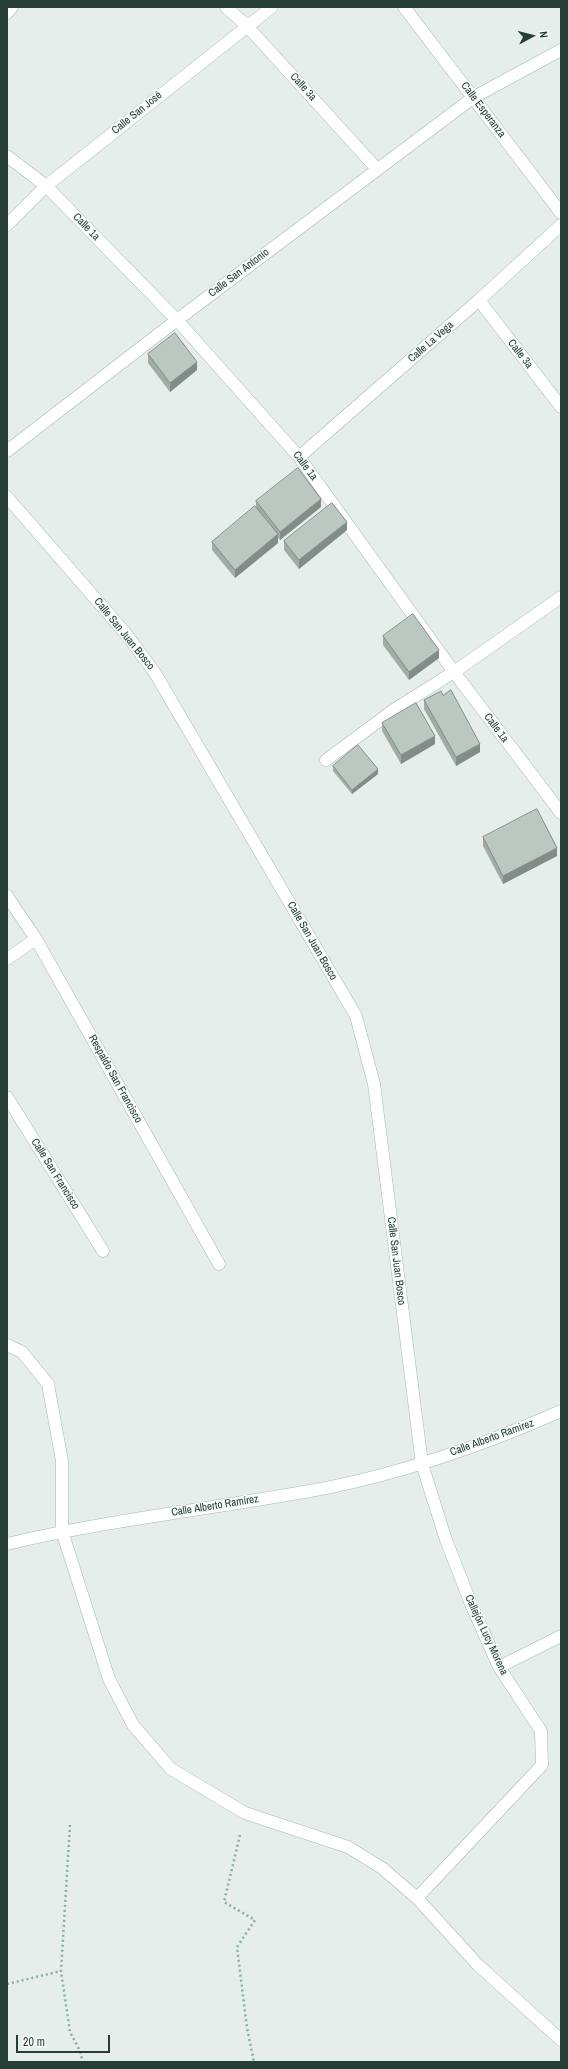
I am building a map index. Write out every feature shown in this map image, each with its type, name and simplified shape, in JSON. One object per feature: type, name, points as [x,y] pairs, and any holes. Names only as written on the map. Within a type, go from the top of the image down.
[{"type":"street","points":[[7,13],[12,7]]},
{"type":"street","name":"Calle 3a","points":[[226,7],[247,26],[377,169]]},
{"type":"street","name":"Calle San José","points":[[7,225],[46,186],[272,7]]},
{"type":"street","name":"Calle Esperanza","points":[[404,7],[561,213]]},
{"type":"street","name":"Calle San Antonio","points":[[7,451],[177,320],[474,97],[561,50]]},
{"type":"street","name":"Calle 1a","points":[[7,156],[46,186],[177,320],[299,457],[454,672],[561,813]]},
{"type":"street","name":"Calle La Vega","points":[[299,457],[479,300],[561,225]]},
{"type":"street","name":"Calle 3a","points":[[479,300],[561,408]]},
{"type":"street","name":"Calle San Juan Bosco","points":[[7,497],[127,635],[155,673],[356,1016],[374,1084],[422,1464]]},
{"type":"street","points":[[326,760],[395,709],[454,672],[561,597]]},
{"type":"street","name":"Respaldo San Francisco","points":[[7,896],[36,939],[219,1264]]},
{"type":"street","points":[[7,959],[36,939]]},
{"type":"street","name":"Calle San Francisco","points":[[7,1097],[102,1251]]},
{"type":"street","points":[[7,1345],[22,1352],[48,1384],[62,1461],[62,1531],[109,1679],[133,1725],[171,1769],[245,1813],[348,1847],[382,1868],[417,1898],[478,1965],[561,2040]]},
{"type":"street","name":"Calle Alberto Ramirez","points":[[422,1464],[560,1413]]},
{"type":"street","name":"Calle Alberto Ramírez","points":[[7,1544],[62,1531],[327,1488],[422,1464]]},
{"type":"street","name":"Callejón Lucy Morena","points":[[417,1898],[542,1765],[541,1731],[499,1667],[471,1604],[446,1540],[422,1464]]},
{"type":"street","points":[[499,1667],[561,1636]]},
{"type":"path","points":[[245,1813],[224,1902],[255,1920],[237,1947],[247,2028],[254,2062]]},
{"type":"path","points":[[70,1825],[61,1972],[70,2032],[79,2048],[82,2062]]},
{"type":"path","points":[[7,1984],[61,1972]]},
{"type":"building","points":[[175,333],[197,362],[170,383],[148,354]]},
{"type":"building","points":[[298,468],[321,499],[280,532],[256,501]]},
{"type":"building","points":[[332,503],[347,522],[299,560],[284,541]]},
{"type":"building","points":[[255,506],[278,534],[235,570],[212,542]]},
{"type":"building","points":[[413,614],[439,650],[409,672],[383,636]]},
{"type":"building","points":[[451,690],[480,744],[456,757],[424,700],[441,691],[443,695]]},
{"type":"building","points":[[416,703],[435,736],[401,755],[382,723]]},
{"type":"building","points":[[358,745],[378,769],[352,790],[333,766]]},
{"type":"building","points":[[537,809],[557,848],[503,876],[483,837]]}]
